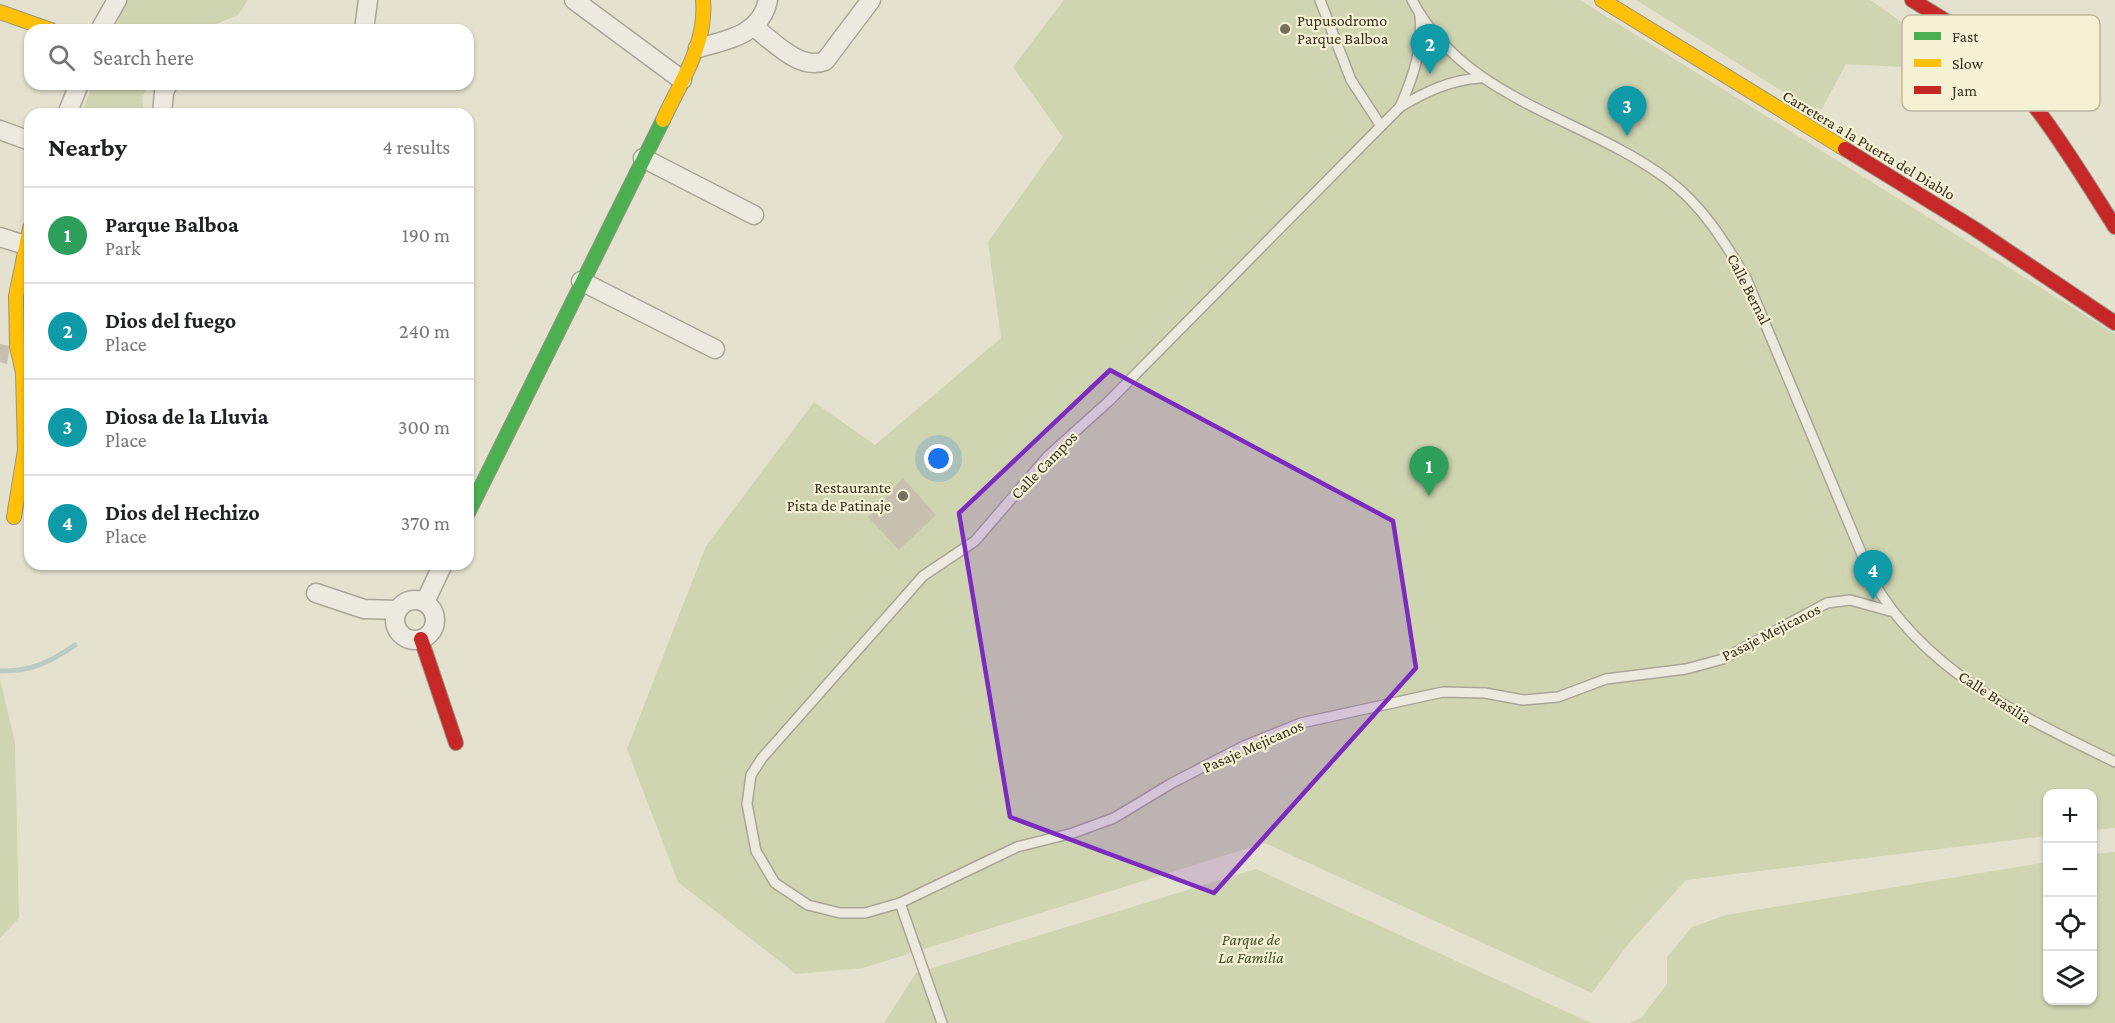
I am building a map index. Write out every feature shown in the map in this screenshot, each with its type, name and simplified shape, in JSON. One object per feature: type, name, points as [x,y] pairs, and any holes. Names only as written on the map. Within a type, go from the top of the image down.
[{"type":"street","points":[[103,24],[117,0]]},
{"type":"street","points":[[365,24],[369,0]]},
{"type":"street","points":[[574,0],[682,80]]},
{"type":"street","points":[[474,501],[581,281],[699,48],[705,20],[703,0]]},
{"type":"street","points":[[699,48],[747,33],[754,27],[768,0]]},
{"type":"street","points":[[754,27],[799,60],[814,65],[825,61],[871,0]]},
{"type":"street","name":"Carretera a la Puerta del Diablo","points":[[1602,0],[1975,229],[2115,323]]},
{"type":"street","points":[[1912,0],[1934,15]]},
{"type":"street","points":[[0,12],[34,24]]},
{"type":"street","points":[[69,108],[77,90]]},
{"type":"street","points":[[163,108],[165,90]]},
{"type":"street","points":[[2036,111],[2073,160],[2115,227]]},
{"type":"street","points":[[0,130],[24,139]]},
{"type":"street","points":[[643,158],[754,216]]},
{"type":"street","points":[[0,237],[24,237]]},
{"type":"street","points":[[24,257],[8,343],[24,373]]},
{"type":"street","points":[[581,281],[715,349]]},
{"type":"street","points":[[14,517],[24,456]]},
{"type":"street","points":[[425,602],[440,570]]},
{"type":"street","points":[[316,593],[364,609],[398,610]]},
{"type":"street","points":[[409,601],[425,602],[432,608],[434,626],[421,639],[412,639],[397,628],[395,619],[398,610],[409,601]]},
{"type":"street","points":[[421,639],[456,743]]},
{"type":"lane","points":[[1320,0],[1351,80],[1381,126]]},
{"type":"lane","name":"Calle Bernal","points":[[1412,0],[1420,14],[1442,41],[1480,78],[1638,159],[1691,199],[1711,222],[1746,278],[1764,316],[1873,580],[1890,611]]},
{"type":"lane","points":[[1400,107],[1419,56],[1422,37],[1420,14]]},
{"type":"lane","points":[[1400,107],[1459,79],[1480,78]]},
{"type":"lane","name":"Calle Campos","points":[[756,851],[747,804],[751,775],[762,758],[922,576],[975,541],[1048,456],[1109,401],[1400,107]]},
{"type":"lane","name":"Pasaje Mejicanos","points":[[756,851],[775,883],[808,904],[840,913],[865,913],[900,903],[1017,847],[1073,833],[1114,818],[1244,746],[1301,723],[1443,692],[1485,693],[1522,700],[1558,697],[1606,679],[1686,669],[1723,659],[1827,603],[1850,600],[1890,611]]},
{"type":"lane","name":"Calle Brasilia","points":[[1890,611],[1912,635],[1964,680],[2026,718],[2115,762]]},
{"type":"lane","points":[[900,903],[942,1023]]},
{"type":"highlighted area","points":[[1110,370],[1393,521],[1416,668],[1214,893],[1010,817],[959,513]]},
{"type":"green space","points":[[125,0],[248,0],[238,15],[216,24],[117,24]]},
{"type":"green space","points":[[1064,0],[1580,0],[2115,334],[2115,828],[2097,830],[2097,789],[2043,789],[2043,836],[1686,880],[1629,943],[1592,993],[1265,843],[863,968],[796,974],[678,882],[627,749],[706,546],[814,402],[875,445],[1001,338],[988,242],[1063,137],[1013,67]]},
{"type":"green space","points":[[1636,0],[1870,0],[1902,22],[1902,67],[1846,64],[1819,114]]},
{"type":"green space","points":[[91,90],[146,90],[142,98],[144,108],[83,108]]},
{"type":"green space","points":[[0,679],[15,743],[19,918],[0,938]]},
{"type":"green space","points":[[2115,852],[2115,1023],[1630,1023],[1642,1017],[1667,984],[1667,957],[1692,927],[1726,915],[2043,863],[2043,1005],[2097,1005],[2097,854]]},
{"type":"green space","name":"Parque de La Familia","points":[[1256,869],[1591,1023],[884,1023],[916,973]]},
{"type":"building","points":[[0,344],[10,346],[7,364],[0,362]]},
{"type":"building","name":"Restaurante Pista de Patinaje","points":[[903,478],[936,515],[899,550],[868,517]]},
{"type":"waterway","points":[[0,671],[21,670],[39,665],[75,645]]},
{"type":"traffic: fast","points":[[474,501],[663,120]]},
{"type":"traffic: slow","points":[[663,120],[697,47],[701,32],[703,0]]},
{"type":"traffic: slow","points":[[1602,0],[1845,149]]},
{"type":"traffic: slow","points":[[0,12],[34,24]]},
{"type":"traffic: slow","points":[[24,257],[16,296],[17,346],[23,373],[24,412]]},
{"type":"traffic: slow","points":[[14,517],[24,456]]},
{"type":"traffic: jam","points":[[1912,0],[1936,15]]},
{"type":"traffic: jam","points":[[2038,111],[2115,227]]},
{"type":"traffic: jam","points":[[1845,149],[1975,229],[2115,323]]},
{"type":"traffic: jam","points":[[421,639],[456,743]]},
{"type":"place","name":"Pupusodromo Parque Balboa","points":[[1285,29]]},
{"type":"place","name":"Dios del fuego","points":[[1430,74]]},
{"type":"place","name":"Diosa de la Lluvia","points":[[1627,136]]},
{"type":"place","name":"Restaurante Pista de Patinaje","points":[[903,496]]},
{"type":"place","name":"Parque Balboa","points":[[1429,496]]},
{"type":"place","name":"Dios del Hechizo","points":[[1873,600]]}]
